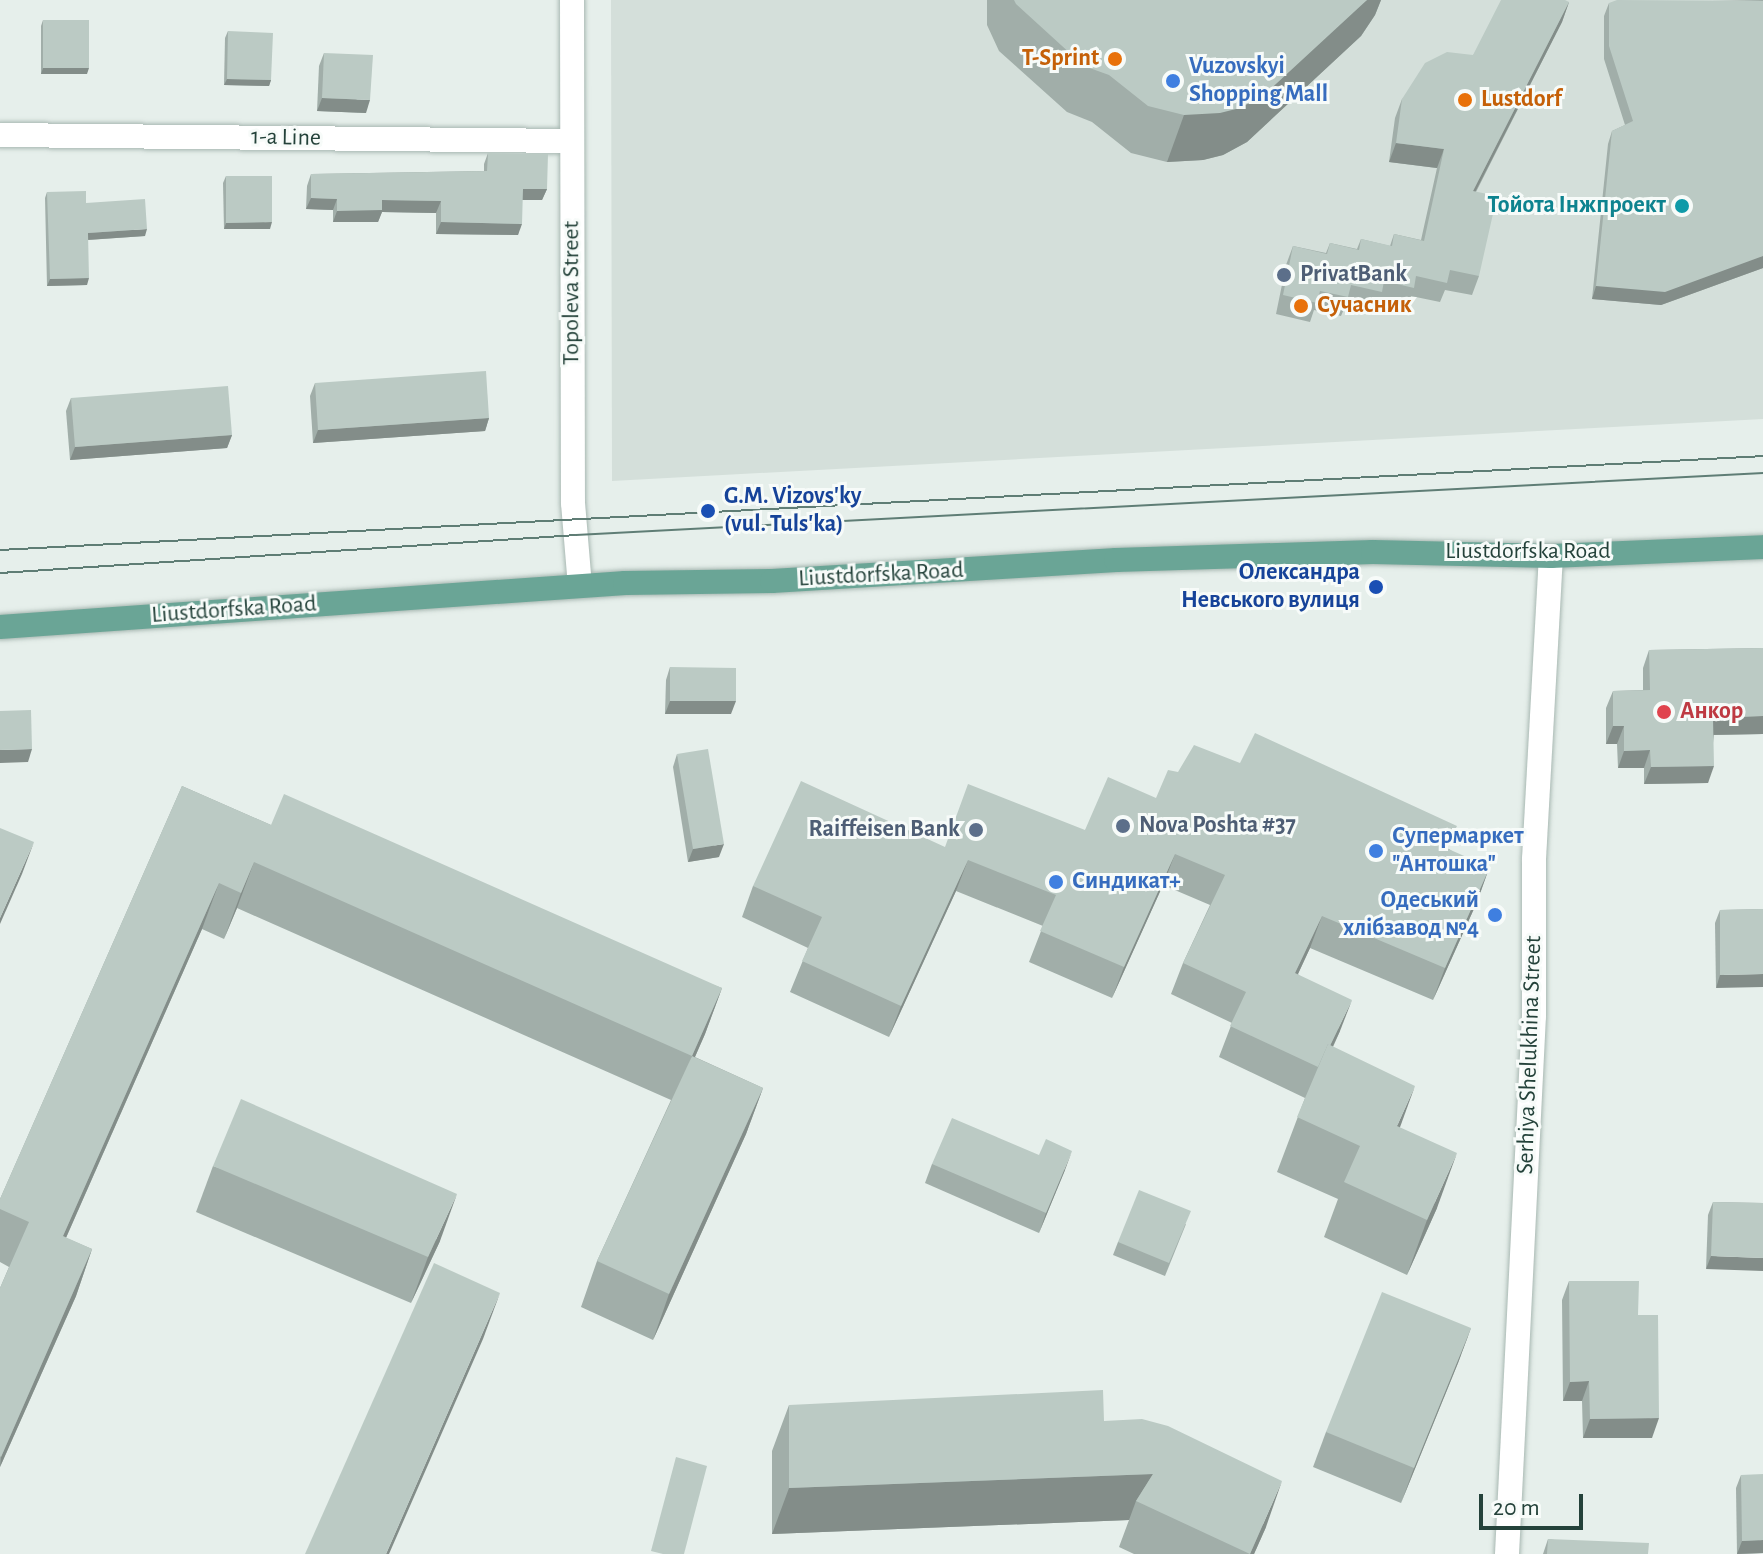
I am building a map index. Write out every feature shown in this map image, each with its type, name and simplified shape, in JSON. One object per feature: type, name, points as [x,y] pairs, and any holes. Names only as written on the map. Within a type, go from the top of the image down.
[{"type":"main road","name":"Liustdorfska Road","points":[[0,627],[580,586],[1358,552],[1551,556],[1763,547]]},
{"type":"street","name":"Topoleva Street","points":[[572,0],[573,503],[580,586]]},
{"type":"street","name":"1-a Line","points":[[0,135],[572,141]]},
{"type":"street","name":"Serhiya Shelukhina Street","points":[[1507,1554],[1534,1016],[1534,844],[1551,556]]},
{"type":"shaded area","points":[[611,0],[1763,0],[1763,419],[612,481]]},
{"type":"building","points":[[1014,0],[1367,0],[1264,95],[1240,108],[1220,113],[1184,115],[1148,106],[1109,75],[1084,66]]},
{"type":"building","points":[[1501,0],[1569,2],[1473,191],[1497,196],[1479,276],[1450,270],[1447,283],[1416,276],[1414,288],[1384,281],[1382,292],[1351,285],[1348,297],[1320,291],[1317,303],[1283,295],[1293,246],[1327,254],[1330,243],[1359,250],[1361,239],[1392,246],[1394,234],[1424,241],[1444,149],[1396,143],[1402,99],[1425,63],[1447,52],[1473,55]]},
{"type":"building","name":"Тойота Інжпроект","points":[[1617,0],[1763,1],[1763,256],[1665,292],[1596,286],[1612,131],[1633,121],[1609,46],[1609,3]]},
{"type":"building","points":[[43,20],[89,20],[89,68],[43,68]]},
{"type":"building","points":[[228,31],[273,33],[271,80],[227,79]]},
{"type":"building","points":[[324,53],[373,55],[370,100],[322,98]]},
{"type":"building","points":[[488,153],[548,154],[547,189],[523,189],[522,224],[441,222],[441,201],[382,200],[382,210],[337,211],[337,199],[311,198],[311,174],[487,171]]},
{"type":"building","points":[[226,176],[272,176],[272,222],[226,223]]},
{"type":"building","points":[[86,191],[86,203],[145,199],[147,229],[88,233],[89,278],[50,279],[47,192]]},
{"type":"building","points":[[486,371],[489,418],[318,430],[315,383]]},
{"type":"building","points":[[228,386],[232,435],[75,447],[71,398]]},
{"type":"building","points":[[1763,648],[1763,716],[1713,718],[1714,766],[1651,767],[1650,750],[1624,751],[1624,726],[1613,726],[1613,691],[1650,690],[1649,650]]},
{"type":"building","points":[[670,667],[736,668],[736,701],[670,701]]},
{"type":"building","points":[[31,710],[32,749],[0,750],[0,711]]},
{"type":"building","points":[[1255,733],[1457,826],[1446,848],[1478,862],[1476,868],[1488,871],[1445,968],[1322,916],[1295,973],[1352,1000],[1318,1067],[1230,1026],[1246,992],[1183,963],[1225,875],[1175,854],[1124,967],[1040,931],[1056,895],[968,860],[901,1006],[802,961],[822,917],[753,886],[801,781],[945,847],[968,784],[1085,830],[1108,777],[1156,798],[1168,770],[1178,772],[1194,745],[1240,763]]},
{"type":"building","points":[[708,749],[724,844],[693,849],[677,754]]},
{"type":"building","points":[[182,786],[271,825],[284,794],[722,988],[692,1056],[254,862],[241,893],[219,883],[63,1236],[92,1249],[1,1457],[0,1288],[29,1222],[0,1209],[0,1199]]},
{"type":"building","points":[[0,828],[34,842],[0,918]]},
{"type":"building","points":[[1763,909],[1763,974],[1720,975],[1720,910]]},
{"type":"building","points":[[1328,1044],[1415,1086],[1397,1126],[1457,1153],[1427,1220],[1344,1182],[1360,1146],[1297,1117]]},
{"type":"building","points":[[692,1056],[763,1088],[669,1294],[597,1261]]},
{"type":"building","points":[[241,1099],[457,1194],[428,1257],[213,1166]]},
{"type":"building","points":[[952,1118],[1039,1155],[1046,1139],[1072,1151],[1046,1213],[932,1164]]},
{"type":"building","points":[[1139,1190],[1191,1211],[1169,1263],[1118,1242]]},
{"type":"building","points":[[1713,1202],[1763,1203],[1763,1258],[1711,1256]]},
{"type":"building","points":[[434,1263],[500,1293],[386,1554],[305,1554]]},
{"type":"building","points":[[1569,1281],[1639,1281],[1638,1315],[1658,1315],[1659,1418],[1590,1419],[1589,1381],[1570,1382]]},
{"type":"building","points":[[1382,1292],[1471,1328],[1414,1468],[1326,1432]]},
{"type":"building","points":[[1103,1390],[1104,1421],[1142,1419],[1168,1426],[1282,1481],[1250,1554],[1136,1501],[1153,1474],[789,1488],[789,1405]]},
{"type":"building","points":[[676,1457],[707,1466],[684,1554],[663,1554],[651,1551]]},
{"type":"building","points":[[1763,1474],[1763,1540],[1742,1541],[1741,1475]]},
{"type":"building","points":[[1548,1539],[1649,1543],[1648,1554],[1547,1554]]},
{"type":"tram line","points":[[0,550],[1763,456]]},
{"type":"tram line","points":[[0,573],[576,535],[1763,473]]},
{"type":"place","name":"T-Sprint","points":[[1115,59]]},
{"type":"place","name":"Vuzovskyi Shopping Mall","points":[[1173,81]]},
{"type":"place","name":"Lustdorf","points":[[1465,100]]},
{"type":"place","name":"Тойота Інжпроект","points":[[1682,206]]},
{"type":"place","name":"PrivatBank","points":[[1284,275]]},
{"type":"place","name":"Сучасник","points":[[1301,306]]},
{"type":"place","name":"G.M. Vizovs'ky (vul. Tuls'ka)","points":[[708,511]]},
{"type":"place","name":"Олександра Невського вулиця","points":[[1376,587]]},
{"type":"place","name":"Анкор","points":[[1664,712]]},
{"type":"place","name":"Nova Poshta #37","points":[[1123,826]]},
{"type":"place","name":"Raiffeisen Bank","points":[[976,830]]},
{"type":"place","name":"Супермаркет \"Антошка\"","points":[[1376,851]]},
{"type":"place","name":"Синдикат+","points":[[1056,882]]},
{"type":"place","name":"Одеський хлібзавод №4","points":[[1495,915]]}]
